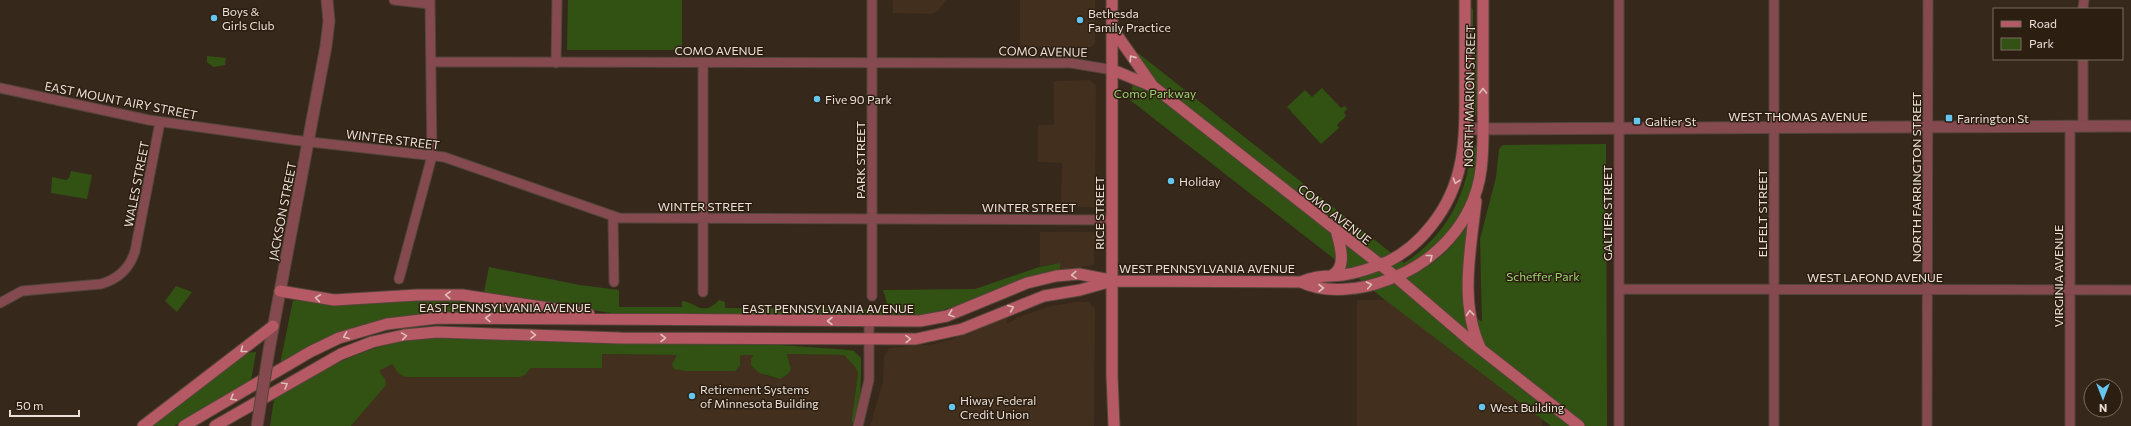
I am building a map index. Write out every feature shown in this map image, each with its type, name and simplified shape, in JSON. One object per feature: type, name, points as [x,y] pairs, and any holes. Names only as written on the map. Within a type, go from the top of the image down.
[{"type":"main road","name":"RICE STREET","points":[[1112,0],[1112,375],[1114,426]]},
{"type":"main road","name":"NORTH MARION STREET","points":[[1380,264],[1395,258],[1428,230],[1449,198],[1459,174],[1465,129],[1465,0]]},
{"type":"main road","name":"NORTH MARION STREET","points":[[1396,277],[1426,260],[1447,242],[1464,219],[1477,188],[1483,153],[1483,0]]},
{"type":"main road","points":[[1112,28],[1154,87]]},
{"type":"main road","name":"COMO AVENUE","points":[[1113,70],[1154,87],[1380,264],[1481,350],[1579,426]]},
{"type":"main road","points":[[1477,188],[1470,246],[1470,308],[1474,333],[1481,350]]},
{"type":"main road","points":[[1330,276],[1337,271],[1341,262],[1336,230]]},
{"type":"main road","name":"WEST PENNSYLVANIA AVENUE","points":[[1301,282],[1312,276],[1330,276],[1356,272],[1380,264]]},
{"type":"main road","name":"EAST PENNSYLVANIA AVENUE","points":[[184,426],[310,352],[339,338],[371,328],[404,321],[438,318],[869,322],[920,321],[946,316],[1027,283],[1056,276],[1079,274],[1112,281]]},
{"type":"main road","name":"WEST PENNSYLVANIA AVENUE","points":[[1112,281],[1301,282],[1313,288],[1349,288],[1374,284],[1396,277]]},
{"type":"main road","name":"EAST PENNSYLVANIA AVENUE","points":[[215,426],[341,354],[372,342],[404,335],[449,332],[620,338],[916,339],[945,334],[1038,298],[1080,290],[1112,281]]},
{"type":"main road","points":[[280,292],[334,300],[417,295],[462,295],[625,320]]},
{"type":"main road","points":[[143,426],[274,326]]},
{"type":"street","name":"JACKSON STREET","points":[[257,426],[269,350],[328,34],[327,0]]},
{"type":"street","points":[[394,0],[430,2],[432,62],[432,156],[399,279]]},
{"type":"street","points":[[556,63],[557,0]]},
{"type":"street","name":"PARK STREET","points":[[872,0],[872,296]]},
{"type":"street","name":"GALTIER STREET","points":[[1619,0],[1619,426]]},
{"type":"street","name":"ELFELT STREET","points":[[1774,0],[1774,426]]},
{"type":"street","name":"NORTH FARRINGTON STREET","points":[[1927,426],[1928,0]]},
{"type":"street","points":[[2083,60],[2083,126]]},
{"type":"street","name":"COMO AVENUE","points":[[432,62],[1071,63],[1113,70]]},
{"type":"street","points":[[703,63],[703,292]]},
{"type":"street","name":"EAST MOUNT AIRY STREET","points":[[0,88],[160,122],[309,141]]},
{"type":"street","name":"WALES STREET","points":[[0,303],[22,291],[110,282],[127,269],[135,251],[160,122]]},
{"type":"street","name":"VIRGINIA AVENUE","points":[[2070,126],[2070,426]]},
{"type":"street","name":"WEST THOMAS AVENUE","points":[[1465,129],[1618,130],[2131,126]]},
{"type":"street","name":"WINTER STREET","points":[[309,141],[444,157],[613,216],[703,218],[1112,220]]},
{"type":"street","points":[[613,216],[614,282]]},
{"type":"street","name":"WEST LAFOND AVENUE","points":[[1619,289],[2131,290]]},
{"type":"street","points":[[858,426],[869,380],[869,322]]},
{"type":"shaded area","points":[[893,0],[946,0],[938,11],[932,14],[893,13]]},
{"type":"shaded area","points":[[1020,0],[1095,0],[1095,43],[1091,47],[1020,47]]},
{"type":"shaded area","points":[[1090,80],[1096,85],[1095,207],[1061,207],[1062,163],[1038,162],[1038,125],[1054,125],[1054,81]]},
{"type":"shaded area","points":[[1040,232],[1095,232],[1094,265],[1060,270],[1060,263],[1040,266]]},
{"type":"shaded area","points":[[1357,300],[1385,300],[1543,419],[1542,426],[1357,426]]},
{"type":"shaded area","points":[[1076,302],[1088,302],[1095,308],[1094,426],[870,426],[883,382],[884,357],[889,348],[933,344],[950,340],[1009,316],[1007,324],[1019,317],[1047,307]]},
{"type":"shaded area","points":[[601,354],[678,355],[673,361],[685,371],[740,355],[754,355],[754,367],[759,373],[777,379],[791,365],[786,354],[844,355],[855,367],[858,373],[851,426],[351,426],[364,411],[379,371],[392,364],[398,373],[405,377],[520,377],[525,375],[531,368],[601,368]]},
{"type":"green space","points":[[568,0],[682,0],[682,50],[567,50]]},
{"type":"green space","points":[[1471,8],[1473,9],[1473,32],[1478,54],[1476,116],[1475,57],[1470,27]]},
{"type":"green space","points":[[1138,53],[1404,263],[1431,241],[1451,214],[1465,183],[1471,148],[1476,145],[1478,146],[1473,184],[1467,201],[1459,216],[1438,242],[1424,255],[1408,266],[1417,273],[1424,269],[1444,253],[1456,241],[1466,227],[1468,227],[1466,310],[1482,322],[1480,239],[1496,177],[1499,149],[1503,145],[1606,144],[1607,426],[1551,426],[1385,300],[1130,100]]},
{"type":"green space","points":[[207,56],[226,58],[225,65],[213,67],[207,62]]},
{"type":"green space","points":[[1322,88],[1341,108],[1345,106],[1347,109],[1344,112],[1346,116],[1337,125],[1339,128],[1321,144],[1287,107],[1305,90],[1312,97]]},
{"type":"green space","points":[[71,171],[92,175],[87,199],[51,193],[52,177],[66,180],[69,178]]},
{"type":"green space","points":[[1060,263],[1060,269],[1024,280],[953,307],[916,316],[611,313],[484,292],[489,267],[580,285],[619,290],[619,307],[682,307],[682,301],[700,308],[708,308],[719,300],[725,302],[725,308],[864,309],[874,311],[887,303],[883,290],[975,289],[1039,267]]},
{"type":"green space","points":[[176,286],[192,292],[177,312],[165,301]]},
{"type":"green space","points":[[293,300],[338,305],[422,300],[456,301],[532,312],[431,313],[395,317],[366,324],[330,336],[280,364]]},
{"type":"green space","points":[[469,338],[780,345],[849,350],[854,351],[861,358],[859,402],[855,419],[851,426],[858,373],[855,367],[844,355],[787,354],[791,369],[788,374],[780,379],[759,373],[751,365],[751,359],[754,355],[740,355],[740,366],[735,371],[685,371],[674,369],[672,364],[677,355],[602,354],[602,368],[531,368],[525,375],[520,377],[405,377],[398,373],[392,364],[379,371],[385,379],[386,385],[351,426],[270,426],[274,399],[345,360],[374,348],[400,342],[430,339]]},
{"type":"green space","points":[[256,352],[251,381],[174,426],[153,426],[247,353]]},
{"type":"place","name":"Boys & Girls Club","points":[[214,18]]},
{"type":"place","name":"Bethesda Family Practice","points":[[1080,20]]},
{"type":"place","name":"Five 90 Park","points":[[817,99]]},
{"type":"place","name":"Farrington St","points":[[1949,118]]},
{"type":"place","name":"Galtier St","points":[[1637,121]]},
{"type":"place","name":"Holiday","points":[[1171,181]]},
{"type":"place","name":"Retirement Systems of Minnesota Building","points":[[692,396]]},
{"type":"place","name":"Hiway Federal Credit Union","points":[[952,407]]},
{"type":"place","name":"West Building","points":[[1482,407]]},
{"type":"park label","name":"Como Parkway","points":[[1155,93]]},
{"type":"park label","name":"Scheffer Park","points":[[1543,276]]}]
